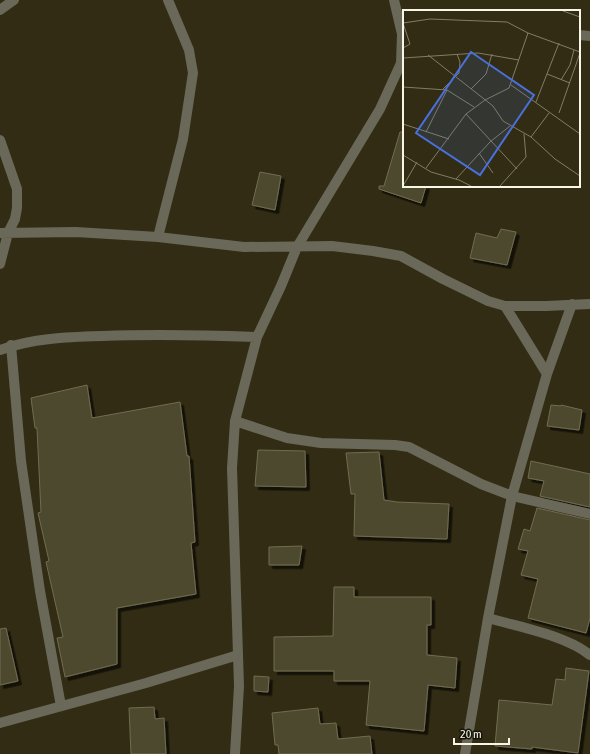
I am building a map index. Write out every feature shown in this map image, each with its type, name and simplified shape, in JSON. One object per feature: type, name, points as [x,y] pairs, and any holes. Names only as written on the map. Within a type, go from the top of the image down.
[{"type":"street","points":[[0,10],[14,0]]},
{"type":"street","points":[[158,237],[183,139],[193,73],[189,50],[168,0]]},
{"type":"street","points":[[235,754],[239,686],[232,468],[235,421],[257,337],[281,286],[297,247],[380,109],[401,63],[403,34],[394,0]]},
{"type":"street","points":[[580,35],[590,36]]},
{"type":"street","points":[[0,140],[17,189],[18,208],[15,219],[4,233],[0,264]]},
{"type":"street","points":[[4,233],[76,232],[158,237],[244,247],[332,246],[402,256],[443,279],[488,301],[505,306],[590,304]]},
{"type":"street","points":[[465,754],[488,618],[512,496],[547,374],[572,304]]},
{"type":"street","points":[[505,306],[547,374]]},
{"type":"street","points":[[0,350],[11,346],[56,338],[158,334],[257,337]]},
{"type":"street","points":[[11,346],[21,461],[40,592],[61,706]]},
{"type":"street","points":[[235,421],[287,438],[314,442],[395,445],[409,448],[481,484],[512,496],[590,514]]},
{"type":"street","points":[[488,618],[564,640],[584,650],[590,655]]},
{"type":"street","points":[[0,723],[146,683],[238,655]]},
{"type":"building","points":[[400,132],[403,132],[403,187],[426,187],[421,203],[379,189],[379,186],[384,186]]},
{"type":"building","points":[[260,172],[281,176],[275,210],[252,205]]},
{"type":"building","points":[[501,229],[516,232],[507,265],[470,258],[476,233],[497,238]]},
{"type":"building","points":[[87,385],[92,418],[180,402],[187,456],[189,456],[195,542],[191,543],[196,594],[117,608],[117,664],[65,677],[57,638],[63,637],[46,562],[49,561],[38,513],[41,512],[37,428],[35,428],[31,398]]},
{"type":"building","points":[[551,405],[561,405],[582,410],[579,430],[547,426]]},
{"type":"building","points":[[258,450],[305,451],[306,487],[255,486]]},
{"type":"building","points":[[379,452],[384,500],[449,504],[447,539],[354,536],[355,494],[351,494],[346,453]]},
{"type":"building","points":[[531,461],[590,474],[590,507],[540,496],[544,481],[528,478]]},
{"type":"building","points":[[537,508],[590,520],[590,618],[586,633],[528,618],[538,579],[521,575],[528,551],[518,549],[524,529],[530,531]]},
{"type":"building","points":[[302,546],[299,565],[269,565],[269,547]]},
{"type":"building","points":[[334,587],[354,587],[354,597],[431,597],[431,625],[427,625],[427,655],[457,658],[455,688],[428,685],[424,731],[366,725],[370,681],[334,681],[334,671],[274,671],[274,637],[333,636]]},
{"type":"building","points":[[6,628],[18,681],[0,685],[0,629]]},
{"type":"building","points":[[566,668],[589,671],[578,753],[532,747],[532,749],[495,746],[499,700],[552,705],[556,679],[565,680]]},
{"type":"building","points":[[254,676],[269,677],[268,692],[254,691]]},
{"type":"building","points":[[154,707],[155,719],[164,718],[166,754],[131,754],[129,708]]},
{"type":"building","points":[[318,708],[320,724],[336,723],[338,739],[370,736],[372,754],[279,754],[278,745],[275,745],[272,713]]}]
